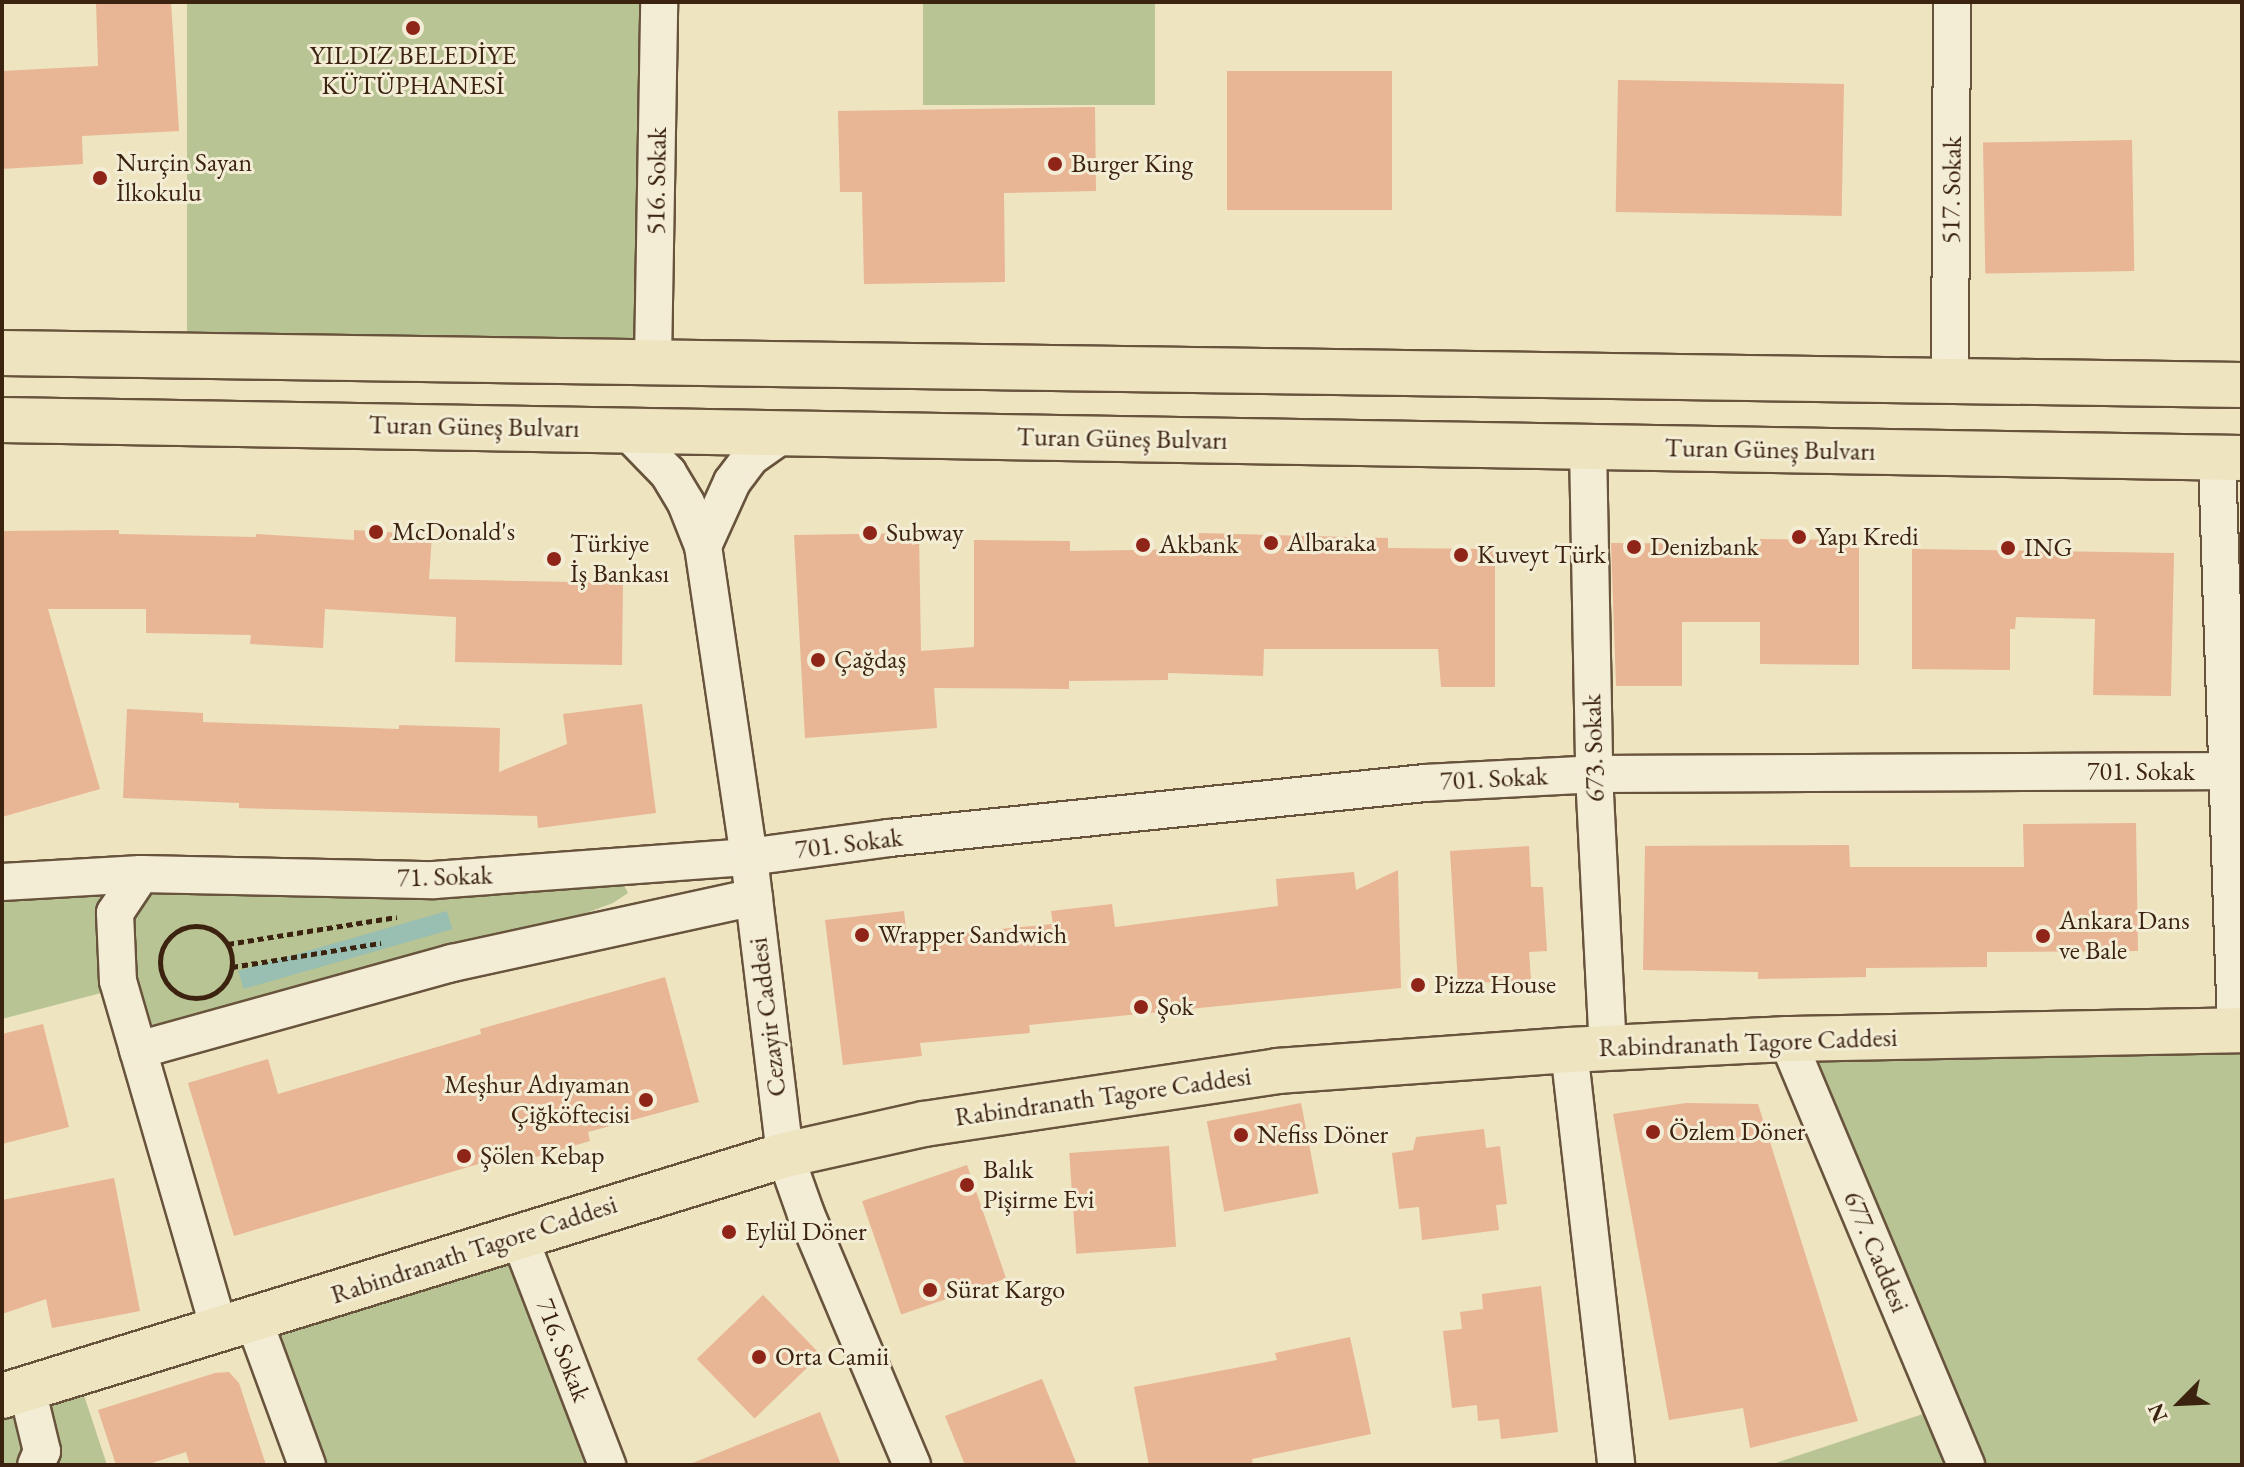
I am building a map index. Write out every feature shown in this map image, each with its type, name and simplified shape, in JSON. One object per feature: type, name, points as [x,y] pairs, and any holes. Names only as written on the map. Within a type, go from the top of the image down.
[{"type":"main road","points":[[2,353],[1950,378],[2242,385]]},
{"type":"main road","name":"Turan Güneş Bulvarı","points":[[2,420],[2230,458]]},
{"type":"main road","name":"Rabindranath Tagore Caddesi","points":[[14,1392],[237,1326],[518,1234],[785,1155],[924,1124],[1277,1071],[1588,1049],[1787,1039],[2239,1030]]},
{"type":"street","name":"516. Sokak","points":[[653,360],[659,2]]},
{"type":"street","name":"517. Sokak","points":[[1950,378],[1952,2]]},
{"type":"street","name":"Cezayir Caddesi","points":[[625,429],[668,473],[686,503],[703,546],[749,857],[785,1155],[912,1465]]},
{"type":"street","points":[[703,546],[742,469],[751,457],[785,433]]},
{"type":"street","name":"673. Sokak","points":[[1588,447],[1594,774],[1588,1049],[1616,1465]]},
{"type":"street","points":[[2230,458],[2239,1030]]},
{"type":"street","name":"701. Sokak","points":[[749,857],[889,838],[1425,783],[1594,774],[2236,772]]},
{"type":"street","name":"71. Sokak","points":[[2,882],[41,877],[141,874],[434,880],[749,857]]},
{"type":"street","points":[[141,874],[115,913],[118,981],[138,1050],[237,1326],[307,1465]]},
{"type":"street","points":[[138,1050],[452,963],[754,897]]},
{"type":"street","name":"677. Caddesi","points":[[1787,1039],[1966,1465]]},
{"type":"street","name":"716. Sokak","points":[[518,1234],[607,1465]]},
{"type":"street","points":[[14,1392],[42,1451],[36,1465]]},
{"type":"path","points":[[228,944],[409,915]]},
{"type":"path","points":[[187,926],[210,928],[228,944],[232,967],[222,988],[200,998],[176,992],[161,973],[161,949],[176,931],[187,926]]},
{"type":"path","points":[[232,967],[397,941]]},
{"type":"green space","points":[[187,2],[659,2],[659,356],[187,356]]},
{"type":"green space","points":[[923,2],[1155,2],[1155,105],[923,105]]},
{"type":"green space","points":[[2242,771],[2242,1465],[1770,1465],[1941,1408],[1787,1039],[2236,1030]]},
{"type":"green space","points":[[141,874],[624,885],[628,893],[613,903],[452,963],[138,1050],[120,988],[2,1019],[2,882]]},
{"type":"green space","points":[[518,1234],[604,1458],[584,1465],[307,1465],[254,1320]]},
{"type":"green space","points":[[77,1374],[107,1465],[2,1465],[2,1396]]},
{"type":"water","points":[[447,911],[452,929],[244,989],[238,971]]},
{"type":"building","points":[[96,2],[171,2],[179,131],[82,136],[83,164],[2,169],[2,71],[98,66]]},
{"type":"building","points":[[1227,71],[1392,71],[1392,210],[1227,210]]},
{"type":"building","points":[[1618,80],[1844,84],[1842,216],[1616,212]]},
{"type":"building","points":[[1095,107],[1096,191],[1004,193],[1005,282],[864,284],[862,192],[840,192],[838,111]]},
{"type":"building","points":[[2132,140],[2134,271],[1985,274],[1983,143]]},
{"type":"building","points":[[119,530],[119,534],[256,537],[256,534],[354,540],[354,530],[432,535],[429,579],[623,583],[622,665],[455,662],[456,617],[325,609],[323,648],[250,644],[251,635],[146,633],[146,609],[48,609],[100,789],[2,817],[2,531]]},
{"type":"building","points":[[919,533],[921,651],[974,647],[974,540],[1070,541],[1070,551],[1198,549],[1199,533],[1388,538],[1388,548],[1495,549],[1495,687],[1441,687],[1438,649],[1264,649],[1263,676],[1168,673],[1168,680],[1069,681],[1069,689],[934,688],[937,728],[805,738],[794,535]]},
{"type":"building","points":[[1760,539],[1859,540],[1859,665],[1760,664],[1760,622],[1682,622],[1682,686],[1616,686],[1611,543],[1760,544]]},
{"type":"building","points":[[1912,549],[2174,553],[2171,696],[2093,695],[2095,619],[2016,617],[2015,629],[2010,629],[2010,670],[1912,669]]},
{"type":"building","points":[[642,704],[656,813],[538,828],[537,816],[239,808],[239,803],[123,798],[127,709],[203,713],[203,722],[399,729],[399,725],[500,728],[499,772],[567,744],[563,714]]},
{"type":"building","points":[[2136,823],[2138,951],[1987,952],[1987,967],[1866,968],[1866,977],[1758,979],[1758,972],[1643,970],[1645,846],[1849,845],[1850,867],[2024,867],[2023,824]]},
{"type":"building","points":[[1529,846],[1531,887],[1543,887],[1547,951],[1529,952],[1531,980],[1458,984],[1450,851]]},
{"type":"building","points":[[1398,870],[1401,988],[1029,1025],[1030,1033],[920,1043],[922,1056],[843,1065],[825,920],[904,911],[907,938],[1053,924],[1051,911],[1112,904],[1115,927],[1278,906],[1276,879],[1354,872],[1356,890]]},
{"type":"building","points":[[665,977],[699,1102],[588,1132],[590,1141],[519,1162],[516,1153],[234,1236],[188,1083],[268,1059],[278,1094],[481,1034],[480,1029]]},
{"type":"building","points":[[43,1024],[69,1127],[2,1144],[2,1034]]},
{"type":"building","points":[[1301,1103],[1319,1193],[1224,1212],[1207,1121]]},
{"type":"building","points":[[1686,1103],[1758,1104],[1858,1421],[1750,1448],[1743,1408],[1669,1420],[1613,1114]]},
{"type":"building","points":[[1484,1129],[1486,1148],[1500,1146],[1507,1204],[1496,1205],[1499,1230],[1422,1240],[1419,1207],[1399,1209],[1392,1153],[1413,1150],[1416,1137]]},
{"type":"building","points":[[1169,1146],[1176,1247],[1076,1254],[1069,1153]]},
{"type":"building","points":[[967,1165],[1006,1278],[901,1315],[862,1201]]},
{"type":"building","points":[[114,1178],[140,1311],[52,1328],[46,1299],[2,1314],[2,1200]]},
{"type":"building","points":[[1541,1286],[1558,1432],[1501,1439],[1499,1419],[1478,1421],[1477,1405],[1452,1408],[1443,1331],[1462,1329],[1460,1312],[1483,1309],[1482,1294]]},
{"type":"building","name":"Orta Camii","points":[[763,1295],[821,1355],[754,1419],[697,1359]]},
{"type":"building","points":[[1350,1337],[1371,1434],[1252,1459],[1253,1465],[1149,1465],[1134,1387],[1277,1360],[1275,1353]]},
{"type":"building","points":[[229,1372],[239,1383],[266,1465],[190,1465],[186,1452],[146,1465],[116,1465],[98,1410],[215,1373]]},
{"type":"building","points":[[1042,1379],[1077,1465],[965,1465],[945,1416]]},
{"type":"building","points":[[820,1412],[841,1465],[690,1465],[690,1464]]},
{"type":"place","name":"YILDIZ BELEDİYE KÜTÜPHANESİ","points":[[413,28]]},
{"type":"place","name":"Burger King","points":[[1055,164]]},
{"type":"place","name":"Nurçin Sayan İlkokulu","points":[[100,178]]},
{"type":"place","name":"McDonald's","points":[[376,532]]},
{"type":"place","name":"Subway","points":[[870,533]]},
{"type":"place","name":"Yapı Kredi","points":[[1799,537]]},
{"type":"place","name":"Albaraka","points":[[1271,543]]},
{"type":"place","name":"Akbank","points":[[1143,545]]},
{"type":"place","name":"Denizbank","points":[[1634,547]]},
{"type":"place","name":"ING","points":[[2008,548]]},
{"type":"place","name":"Kuveyt Türk","points":[[1461,555]]},
{"type":"place","name":"Türkiye İş Bankası","points":[[554,559]]},
{"type":"place","name":"Çağdaş","points":[[818,660]]},
{"type":"place","name":"Wrapper Sandwich","points":[[862,935]]},
{"type":"place","name":"Ankara Dans ve Bale","points":[[2043,936]]},
{"type":"place","name":"Pizza House","points":[[1418,985]]},
{"type":"place","name":"Şok","points":[[1141,1007]]},
{"type":"place","name":"Meşhur Adıyaman Çiğköftecisi","points":[[646,1100]]},
{"type":"place","name":"Özlem Döner","points":[[1653,1132]]},
{"type":"place","name":"Nefiss Döner","points":[[1241,1135]]},
{"type":"place","name":"Şölen Kebap","points":[[464,1156]]},
{"type":"place","name":"Balık Pişirme Evi","points":[[967,1185]]},
{"type":"place","name":"Eylül Döner","points":[[729,1232]]},
{"type":"place","name":"Sürat Kargo","points":[[930,1290]]},
{"type":"place","name":"Orta Camii","points":[[759,1357]]}]
